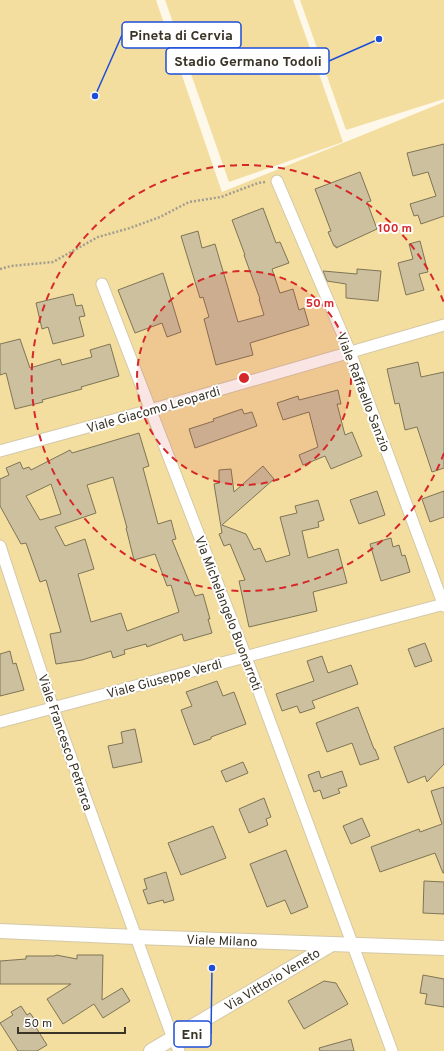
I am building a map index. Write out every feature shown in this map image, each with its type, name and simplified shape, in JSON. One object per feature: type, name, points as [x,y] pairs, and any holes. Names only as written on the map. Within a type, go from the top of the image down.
[{"type":"street","name":"Viale Raffaello Sanzio","points":[[277,180],[350,352],[444,605]]},
{"type":"street","name":"Via Michelangelo Buonarroti","points":[[102,284],[246,657],[392,1051]]},
{"type":"street","name":"Viale Giacomo Leopardi","points":[[0,451],[150,410],[444,325]]},
{"type":"street","name":"Viale Francesco Petrarca","points":[[0,546],[53,708],[169,1028],[179,1051]]},
{"type":"street","name":"Viale Giuseppe Verdi","points":[[0,722],[444,605]]},
{"type":"street","name":"Viale Milano","points":[[0,932],[444,948]]},
{"type":"street","points":[[290,942],[300,952],[298,964]]},
{"type":"street","name":"Via Vittorio Veneto","points":[[151,1051],[332,944]]},
{"type":"path","points":[[0,269],[11,266],[53,262],[98,237],[130,228],[189,202],[221,197],[258,183],[277,180]]},
{"type":"shaded area","points":[[0,0],[156,0],[222,192],[444,102],[444,1051],[0,1051]]},
{"type":"shaded area","points":[[165,0],[293,0],[343,142],[229,182]]},
{"type":"shaded area","points":[[300,0],[444,0],[444,99],[346,130]]},
{"type":"building","points":[[444,144],[444,216],[421,224],[418,215],[414,216],[410,204],[436,196],[428,172],[413,176],[407,153]]},
{"type":"building","points":[[360,172],[371,201],[367,202],[377,229],[336,248],[328,232],[331,231],[315,189]]},
{"type":"building","points":[[263,208],[276,243],[280,242],[289,263],[272,269],[280,293],[293,289],[299,310],[304,308],[309,325],[250,343],[253,355],[216,365],[204,319],[209,317],[203,297],[200,298],[181,236],[198,231],[202,248],[215,244],[238,322],[264,315],[260,299],[232,220]]},
{"type":"building","points":[[420,241],[428,272],[419,274],[424,290],[406,295],[398,263],[413,259],[409,244]]},
{"type":"building","points":[[357,269],[381,271],[378,301],[346,298],[346,284],[327,281],[323,271],[357,274]]},
{"type":"building","points":[[163,273],[181,332],[167,337],[162,323],[135,333],[118,290]]},
{"type":"building","points":[[73,294],[76,306],[82,305],[85,316],[79,317],[84,336],[53,344],[48,327],[42,329],[36,303]]},
{"type":"building","points":[[20,339],[30,368],[60,359],[62,365],[92,357],[90,350],[110,344],[119,376],[81,387],[82,389],[42,400],[43,402],[15,409],[6,373],[0,375],[0,344]]},
{"type":"building","points":[[418,362],[421,377],[444,372],[444,468],[432,472],[417,427],[405,430],[399,403],[395,404],[387,369]]},
{"type":"building","points":[[338,390],[341,404],[337,404],[345,435],[352,432],[362,456],[331,469],[325,456],[303,465],[299,455],[318,447],[309,412],[283,420],[277,403],[298,396],[299,400]]},
{"type":"building","points":[[242,409],[244,414],[252,412],[257,426],[195,448],[189,429],[214,421],[213,419]]},
{"type":"building","points":[[139,433],[149,466],[143,468],[158,524],[171,520],[176,539],[172,540],[195,596],[203,594],[212,633],[184,641],[182,634],[147,647],[146,644],[124,650],[125,654],[113,658],[111,651],[82,660],[56,664],[50,634],[61,632],[46,580],[40,582],[26,543],[21,544],[0,506],[0,479],[9,475],[6,468],[20,462],[23,469],[29,467],[31,470],[70,450],[72,453]],"holes":[[[113,477],[134,560],[155,554],[167,586],[171,585],[179,612],[127,631],[121,613],[91,622],[78,574],[94,569],[85,539],[65,546],[55,527],[96,513],[87,485]],[[51,484],[61,514],[40,520],[26,496]]]},
{"type":"building","points":[[263,466],[274,479],[222,525],[246,534],[254,550],[260,548],[266,562],[290,555],[280,517],[297,513],[295,506],[318,500],[324,520],[318,522],[319,527],[302,531],[308,558],[338,549],[347,583],[313,592],[317,611],[249,627],[239,581],[245,580],[230,544],[224,546],[219,534],[222,533],[214,484],[219,483],[219,470],[231,469],[234,492]]},
{"type":"building","points":[[377,491],[385,515],[359,524],[350,500]]},
{"type":"building","points":[[444,491],[444,517],[430,522],[422,499]]},
{"type":"building","points":[[391,538],[393,547],[399,545],[402,556],[405,555],[410,572],[381,581],[370,544]]},
{"type":"building","points":[[425,643],[432,661],[415,667],[408,649]]},
{"type":"building","points":[[10,651],[13,664],[16,663],[24,690],[0,696],[0,654]]},
{"type":"building","points":[[322,656],[328,673],[351,665],[358,684],[312,701],[315,708],[300,713],[297,706],[282,711],[276,694],[314,681],[307,661]]},
{"type":"building","points":[[217,681],[223,696],[234,692],[246,724],[194,745],[181,710],[192,706],[186,692]]},
{"type":"building","points":[[358,707],[379,759],[360,765],[352,743],[327,752],[316,723]]},
{"type":"building","points":[[444,728],[444,764],[427,782],[425,776],[408,783],[394,747]]},
{"type":"building","points":[[135,729],[142,762],[113,768],[108,746],[123,743],[121,732]]},
{"type":"building","points":[[243,762],[248,773],[226,782],[221,771]]},
{"type":"building","points":[[319,771],[321,778],[342,771],[347,786],[338,789],[340,793],[323,799],[320,790],[314,792],[308,775]]},
{"type":"building","points":[[444,787],[444,873],[435,853],[380,872],[371,847],[419,829],[420,832],[442,824],[431,791]]},
{"type":"building","points":[[264,798],[271,817],[266,819],[268,825],[249,833],[239,809]]},
{"type":"building","points":[[362,818],[370,836],[351,844],[343,826]]},
{"type":"building","points":[[213,826],[226,858],[181,875],[168,843]]},
{"type":"building","points":[[286,850],[308,907],[291,914],[285,900],[267,907],[250,864]]},
{"type":"building","points":[[166,872],[174,900],[164,903],[163,900],[148,904],[143,890],[147,889],[144,879]]},
{"type":"building","points":[[424,881],[444,882],[444,914],[423,913]]},
{"type":"building","points":[[56,955],[77,959],[77,955],[103,955],[102,1000],[122,988],[130,1001],[103,1018],[94,1004],[63,1024],[47,999],[71,984],[0,984],[0,961],[26,959],[26,956]]},
{"type":"building","points":[[423,975],[444,979],[444,1007],[425,1004],[427,994],[420,993]]},
{"type":"building","points":[[324,981],[336,983],[348,1004],[304,1029],[288,1001]]},
{"type":"building","points":[[21,1006],[27,1015],[30,1013],[38,1024],[35,1026],[47,1045],[37,1051],[18,1051],[0,1023],[13,1015],[11,1012]]},
{"type":"building","points":[[351,1039],[354,1051],[320,1051],[319,1048]]},
{"type":"place","name":"Stadio Germano Todoli","points":[[379,39]]},
{"type":"place","name":"Pineta di Cervia","points":[[95,96]]},
{"type":"place","name":"Eni","points":[[212,968]]}]
